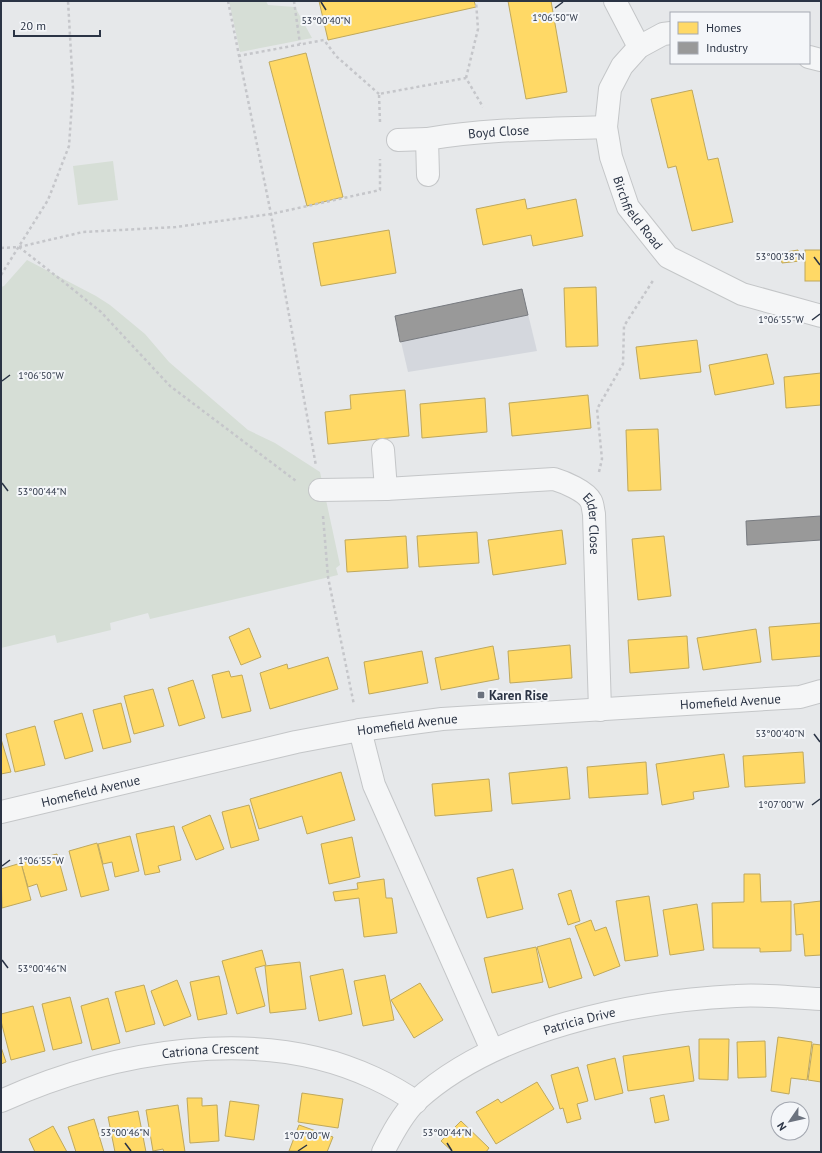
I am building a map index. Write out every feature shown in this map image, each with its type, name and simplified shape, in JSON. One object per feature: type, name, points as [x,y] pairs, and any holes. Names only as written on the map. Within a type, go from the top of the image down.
[{"type":"street","points":[[615,1],[639,47]]},
{"type":"street","name":"Birchfield Road","points":[[670,33],[663,34],[639,47],[622,66],[610,89],[606,127],[611,157],[628,207],[668,257],[742,294],[821,316]]},
{"type":"street","points":[[810,56],[821,60]]},
{"type":"street","name":"Boyd Close","points":[[398,140],[427,139],[460,134],[499,131],[606,127]]},
{"type":"street","points":[[427,139],[428,175]]},
{"type":"street","points":[[383,450],[386,489]]},
{"type":"street","name":"Elder Close","points":[[320,490],[386,489],[554,479],[566,482],[591,500],[594,514],[600,710]]},
{"type":"street","name":"Homefield Avenue","points":[[1,812],[296,742],[360,730],[442,719],[800,698],[821,690]]},
{"type":"street","points":[[360,730],[374,785],[492,1050]]},
{"type":"street","name":"Patricia Drive","points":[[383,1152],[397,1126],[416,1102],[440,1081],[492,1050],[544,1031],[588,1018],[669,1002],[737,996],[821,998]]},
{"type":"street","name":"Catriona Crescent","points":[[1,1101],[33,1087],[131,1058],[184,1051],[232,1048],[276,1049],[316,1057],[356,1069],[402,1091],[416,1102]]},
{"type":"path","points":[[1,276],[48,200],[69,146],[73,88],[68,1]]},
{"type":"path","points":[[228,1],[271,214],[320,490],[328,577],[360,730]]},
{"type":"path","points":[[294,1],[300,44]]},
{"type":"path","points":[[466,78],[478,29],[476,1]]},
{"type":"path","points":[[238,56],[324,40],[336,56],[380,94]]},
{"type":"path","points":[[1,248],[19,247],[83,232],[176,227],[271,214]]},
{"type":"path","points":[[19,247],[101,312],[170,386],[288,476],[314,490],[320,490]]},
{"type":"path","points":[[591,500],[602,459],[597,409],[623,364],[624,326],[668,257]]},
{"type":"shaded area","points":[[229,1],[266,1],[268,5],[295,7],[312,38],[240,52]]},
{"type":"shaded area","points":[[113,161],[118,200],[78,205],[73,166]]},
{"type":"shaded area","points":[[27,260],[96,296],[110,305],[145,334],[169,362],[248,430],[275,443],[320,472],[340,565],[336,568],[338,575],[150,619],[148,613],[110,623],[111,630],[57,643],[55,635],[1,648],[1,287],[4,286]]},
{"type":"shaded area","points":[[522,289],[537,351],[408,372],[395,316]]},
{"type":"building: Homes","points":[[319,1],[474,1],[476,7],[328,40]]},
{"type":"building: Homes","points":[[508,1],[551,1],[567,92],[526,99]]},
{"type":"building: Homes","points":[[306,53],[343,197],[307,206],[269,62]]},
{"type":"building: Homes","points":[[692,90],[708,160],[718,158],[733,222],[692,231],[676,166],[668,168],[651,99]]},
{"type":"building: Homes","points":[[525,199],[527,209],[576,199],[583,236],[533,246],[531,235],[483,245],[476,209]]},
{"type":"building: Homes","points":[[389,230],[396,273],[321,286],[313,243]]},
{"type":"building: Homes","points":[[798,250],[800,261],[782,263],[780,253]]},
{"type":"building: Homes","points":[[805,250],[821,250],[821,281],[805,281]]},
{"type":"building: Homes","points":[[596,287],[598,346],[566,347],[564,288]]},
{"type":"building: Homes","points":[[697,340],[701,372],[640,379],[636,347]]},
{"type":"building: Homes","points":[[767,354],[774,384],[715,395],[709,365]]},
{"type":"building: Homes","points":[[821,373],[821,405],[786,408],[784,377]]},
{"type":"building: Homes","points":[[405,390],[409,436],[328,444],[325,412],[351,409],[350,395]]},
{"type":"building: Homes","points":[[588,395],[591,428],[512,436],[509,403]]},
{"type":"building: Homes","points":[[485,398],[487,432],[422,438],[420,404]]},
{"type":"building: Homes","points":[[658,429],[661,490],[628,491],[626,430]]},
{"type":"building: Homes","points":[[562,530],[566,564],[493,575],[488,540]]},
{"type":"building: Homes","points":[[477,532],[479,563],[419,567],[417,536]]},
{"type":"building: Homes","points":[[406,536],[408,568],[347,572],[345,540]]},
{"type":"building: Homes","points":[[664,536],[671,596],[638,600],[632,539]]},
{"type":"building: Homes","points":[[821,623],[821,656],[772,660],[769,627]]},
{"type":"building: Homes","points":[[249,628],[261,657],[241,665],[229,637]]},
{"type":"building: Homes","points":[[756,629],[761,662],[703,670],[697,638]]},
{"type":"building: Homes","points":[[687,636],[689,668],[630,673],[628,640]]},
{"type":"building: Homes","points":[[570,645],[572,678],[510,683],[508,651]]},
{"type":"building: Homes","points":[[493,646],[499,679],[441,690],[435,658]]},
{"type":"building: Homes","points":[[422,651],[428,683],[369,694],[364,662]]},
{"type":"building: Homes","points":[[328,657],[338,689],[270,709],[260,673],[287,664],[288,669]]},
{"type":"building: Homes","points":[[229,671],[231,677],[242,675],[251,711],[222,718],[212,675]]},
{"type":"building: Homes","points":[[193,680],[205,718],[179,726],[168,688]]},
{"type":"building: Homes","points":[[153,689],[164,726],[134,734],[124,696]]},
{"type":"building: Homes","points":[[121,703],[131,742],[103,749],[93,710]]},
{"type":"building: Homes","points":[[82,713],[93,751],[65,759],[54,721]]},
{"type":"building: Homes","points":[[35,726],[45,765],[15,772],[6,734]]},
{"type":"building: Homes","points":[[1,739],[11,772],[1,774]]},
{"type":"building: Homes","points":[[803,752],[805,783],[745,787],[743,756]]},
{"type":"building: Homes","points":[[724,754],[729,787],[693,792],[694,799],[662,805],[656,764]]},
{"type":"building: Homes","points":[[646,762],[648,794],[589,798],[587,767]]},
{"type":"building: Homes","points":[[567,767],[570,799],[512,804],[509,773]]},
{"type":"building: Homes","points":[[341,772],[355,820],[307,834],[302,816],[259,829],[250,799]]},
{"type":"building: Homes","points":[[489,779],[492,811],[435,816],[432,784]]},
{"type":"building: Homes","points":[[249,805],[259,840],[231,848],[222,812]]},
{"type":"building: Homes","points":[[210,815],[224,849],[196,860],[182,827]]},
{"type":"building: Homes","points":[[174,826],[181,860],[158,866],[160,872],[145,875],[136,834]]},
{"type":"building: Homes","points":[[130,836],[139,871],[115,877],[112,862],[103,864],[98,844]]},
{"type":"building: Homes","points":[[352,837],[360,877],[329,884],[321,844]]},
{"type":"building: Homes","points":[[97,843],[109,890],[81,897],[69,851]]},
{"type":"building: Homes","points":[[57,854],[67,890],[41,897],[37,884],[28,887],[21,863]]},
{"type":"building: Homes","points":[[21,863],[31,900],[2,908],[1,869]]},
{"type":"building: Homes","points":[[513,869],[523,909],[487,918],[477,878]]},
{"type":"building: Homes","points":[[744,874],[760,874],[761,902],[791,901],[791,951],[760,952],[760,948],[713,948],[712,903],[744,902]]},
{"type":"building: Homes","points":[[384,879],[386,898],[392,898],[397,933],[364,937],[359,898],[335,901],[333,892],[358,889],[357,883]]},
{"type":"building: Homes","points":[[571,890],[580,921],[568,925],[558,894]]},
{"type":"building: Homes","points":[[649,896],[658,956],[625,961],[616,901]]},
{"type":"building: Homes","points":[[821,901],[821,955],[805,956],[803,934],[796,935],[794,904]]},
{"type":"building: Homes","points":[[697,904],[704,950],[670,955],[663,910]]},
{"type":"building: Homes","points":[[591,920],[595,931],[606,927],[620,966],[594,976],[575,926]]},
{"type":"building: Homes","points":[[570,938],[582,978],[549,988],[537,947]]},
{"type":"building: Homes","points":[[536,947],[543,982],[492,993],[484,958]]},
{"type":"building: Homes","points":[[262,950],[266,965],[255,968],[265,1006],[237,1014],[222,961]]},
{"type":"building: Homes","points":[[300,962],[306,1009],[270,1013],[265,966]]},
{"type":"building: Homes","points":[[343,969],[352,1014],[319,1021],[310,976]]},
{"type":"building: Homes","points":[[385,975],[394,1020],[363,1026],[354,981]]},
{"type":"building: Homes","points":[[219,976],[227,1014],[198,1020],[190,982]]},
{"type":"building: Homes","points":[[177,980],[191,1016],[164,1026],[151,991]]},
{"type":"building: Homes","points":[[420,983],[443,1020],[414,1038],[391,1000]]},
{"type":"building: Homes","points":[[144,985],[155,1024],[126,1032],[115,992]]},
{"type":"building: Homes","points":[[70,997],[82,1043],[53,1050],[42,1004]]},
{"type":"building: Homes","points":[[108,998],[120,1043],[92,1050],[81,1006]]},
{"type":"building: Homes","points":[[33,1006],[45,1051],[11,1060],[1,1021],[1,1014]]},
{"type":"building: Homes","points":[[778,1037],[812,1042],[807,1080],[791,1078],[789,1094],[771,1091]]},
{"type":"building: Homes","points":[[699,1039],[729,1039],[728,1080],[699,1079]]},
{"type":"building: Homes","points":[[765,1041],[766,1077],[738,1078],[737,1042]]},
{"type":"building: Homes","points":[[813,1044],[821,1045],[821,1082],[808,1080]]},
{"type":"building: Homes","points":[[689,1046],[694,1081],[628,1091],[623,1056]]},
{"type":"building: Homes","points":[[1,1047],[6,1062],[1,1064]]},
{"type":"building: Homes","points":[[615,1058],[623,1093],[595,1100],[587,1065]]},
{"type":"building: Homes","points":[[578,1067],[588,1101],[577,1104],[581,1119],[567,1123],[563,1108],[560,1109],[551,1075]]},
{"type":"building: Homes","points":[[537,1082],[554,1109],[496,1144],[476,1112],[498,1099],[501,1103]]},
{"type":"building: Homes","points":[[302,1093],[343,1099],[338,1128],[298,1122]]},
{"type":"building: Homes","points":[[664,1095],[669,1120],[655,1123],[650,1098]]},
{"type":"building: Homes","points":[[187,1098],[202,1098],[202,1106],[217,1105],[219,1141],[190,1143]]},
{"type":"building: Homes","points":[[230,1101],[259,1105],[254,1140],[225,1136]]},
{"type":"building: Homes","points":[[178,1105],[185,1152],[164,1152],[163,1149],[153,1151],[146,1110]]},
{"type":"building: Homes","points":[[138,1111],[146,1152],[115,1152],[108,1117]]},
{"type":"building: Homes","points":[[94,1119],[104,1152],[76,1152],[68,1127]]},
{"type":"building: Homes","points":[[461,1121],[489,1148],[486,1152],[453,1152],[441,1141]]},
{"type":"building: Homes","points":[[299,1125],[333,1137],[327,1152],[289,1151]]},
{"type":"building: Homes","points":[[53,1126],[67,1152],[35,1152],[29,1139]]},
{"type":"building: Industry","points":[[522,289],[528,315],[400,342],[395,316]]},
{"type":"building: Industry","points":[[821,516],[821,540],[747,545],[746,521]]},
{"type":"place","name":"Karen Rise","points":[[481,695]]}]
